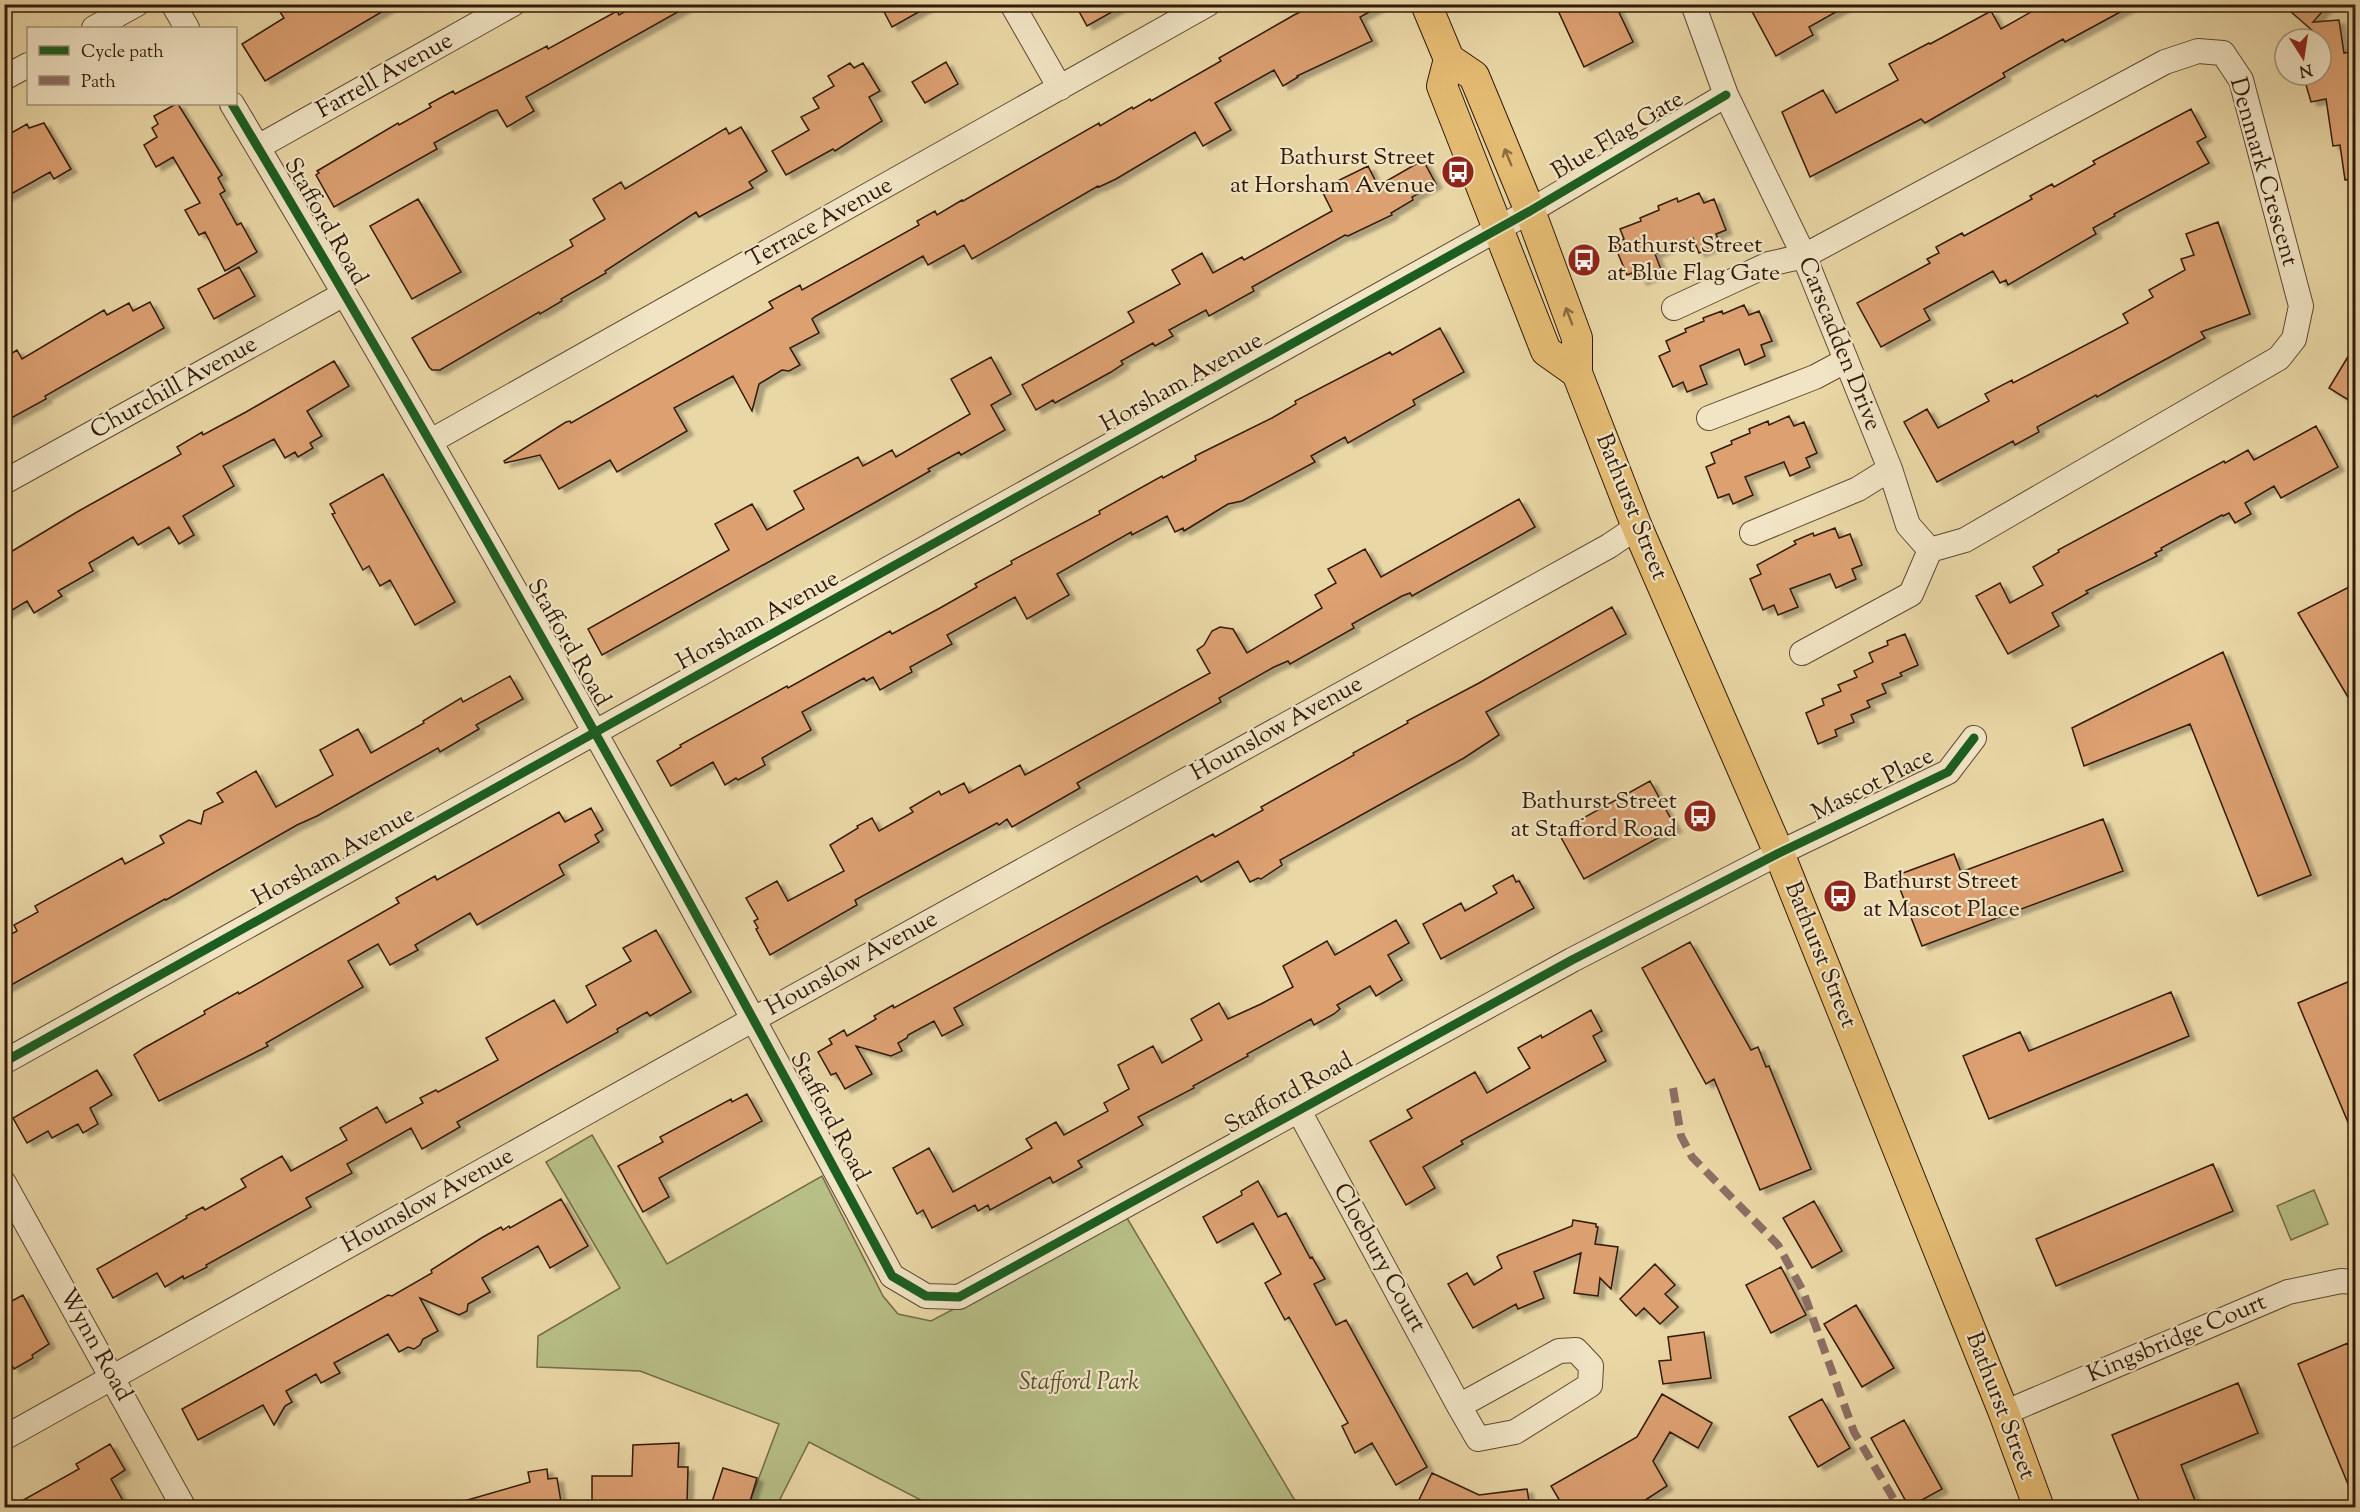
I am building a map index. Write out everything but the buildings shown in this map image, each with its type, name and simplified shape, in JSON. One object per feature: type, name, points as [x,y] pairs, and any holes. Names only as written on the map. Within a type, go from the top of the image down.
[{"type":"main road","points":[[1426,4],[1449,59],[1442,86],[1546,351],[1576,373]]},
{"type":"main road","name":"Bathurst Street","points":[[1449,59],[1474,76],[1530,211],[1577,338],[1576,373],[1637,527],[1779,853],[2004,1413],[2039,1508]]},
{"type":"street","points":[[96,27],[137,4]]},
{"type":"street","points":[[173,4],[186,27]]},
{"type":"street","name":"Farrell Avenue","points":[[258,147],[513,4]]},
{"type":"street","points":[[1012,4],[1060,88]]},
{"type":"street","name":"Terrace Avenue","points":[[431,441],[1208,4]]},
{"type":"street","name":"Carscadden Drive","points":[[1693,4],[1726,95],[1804,256],[1890,469],[1908,525],[1930,550]]},
{"type":"street","name":"Denmark Crescent","points":[[1804,256],[2165,62],[2198,51],[2223,53],[2241,80],[2301,306],[2294,339],[2279,358],[1965,540],[1930,550]]},
{"type":"street","points":[[4,78],[27,66]]},
{"type":"street","name":"Blue Flag Gate","points":[[1530,211],[1726,95]]},
{"type":"street","name":"Stafford Road","points":[[233,105],[431,441],[597,733],[892,1275],[926,1296],[959,1297],[1572,960],[1779,853]]},
{"type":"street","name":"Horsham Avenue","points":[[4,1062],[1530,211]]},
{"type":"street","points":[[1674,309],[1768,264],[1804,256]]},
{"type":"street","name":"Churchill Avenue","points":[[4,482],[344,294]]},
{"type":"street","points":[[1709,418],[1815,377],[1845,361]]},
{"type":"street","points":[[1752,533],[1858,489],[1890,469]]},
{"type":"street","name":"Hounslow Avenue","points":[[4,1438],[754,1018],[1609,546],[1637,527]]},
{"type":"street","points":[[1802,653],[1911,594],[1930,550]]},
{"type":"street","name":"Mascot Place","points":[[1779,853],[1948,772],[1974,738]]},
{"type":"street","name":"Cloebury Court","points":[[1299,1111],[1459,1406],[1479,1439],[1515,1432],[1590,1385],[1591,1366],[1576,1350],[1559,1352],[1459,1406]]},
{"type":"street","name":"Wynn Road","points":[[4,1183],[114,1377],[184,1508]]},
{"type":"street","name":"Kingsbridge Court","points":[[2004,1413],[2288,1292],[2341,1281],[2355,1282]]},
{"type":"green space","name":"Stafford Park","points":[[592,1135],[667,1264],[822,1176],[883,1296],[898,1314],[931,1321],[1127,1218],[1294,1499],[1306,1507],[934,1507],[809,1442],[776,1507],[748,1507],[779,1424],[640,1371],[537,1367],[538,1336],[620,1288],[546,1162]]},
{"type":"green space","points":[[2314,1190],[2328,1224],[2291,1240],[2277,1206]]},
{"type":"marked path","points":[[1673,1088],[1681,1136],[1692,1157],[1778,1245],[1803,1291],[1854,1432],[1899,1508]]},
{"type":"cycle path","points":[[4,1062],[1530,211],[1726,95]]},
{"type":"cycle path","points":[[233,105],[318,248],[569,685],[892,1276],[926,1296],[959,1297],[1572,960],[1779,853],[1948,772],[1974,738]]},
{"type":"place","name":"Bathurst Street at Horsham Avenue","points":[[1458,172]]},
{"type":"place","name":"Bathurst Street at Blue Flag Gate","points":[[1584,260]]},
{"type":"place","name":"Bathurst Street at Stafford Road","points":[[1700,816]]},
{"type":"place","name":"Bathurst Street at Mascot Place","points":[[1840,896]]}]
